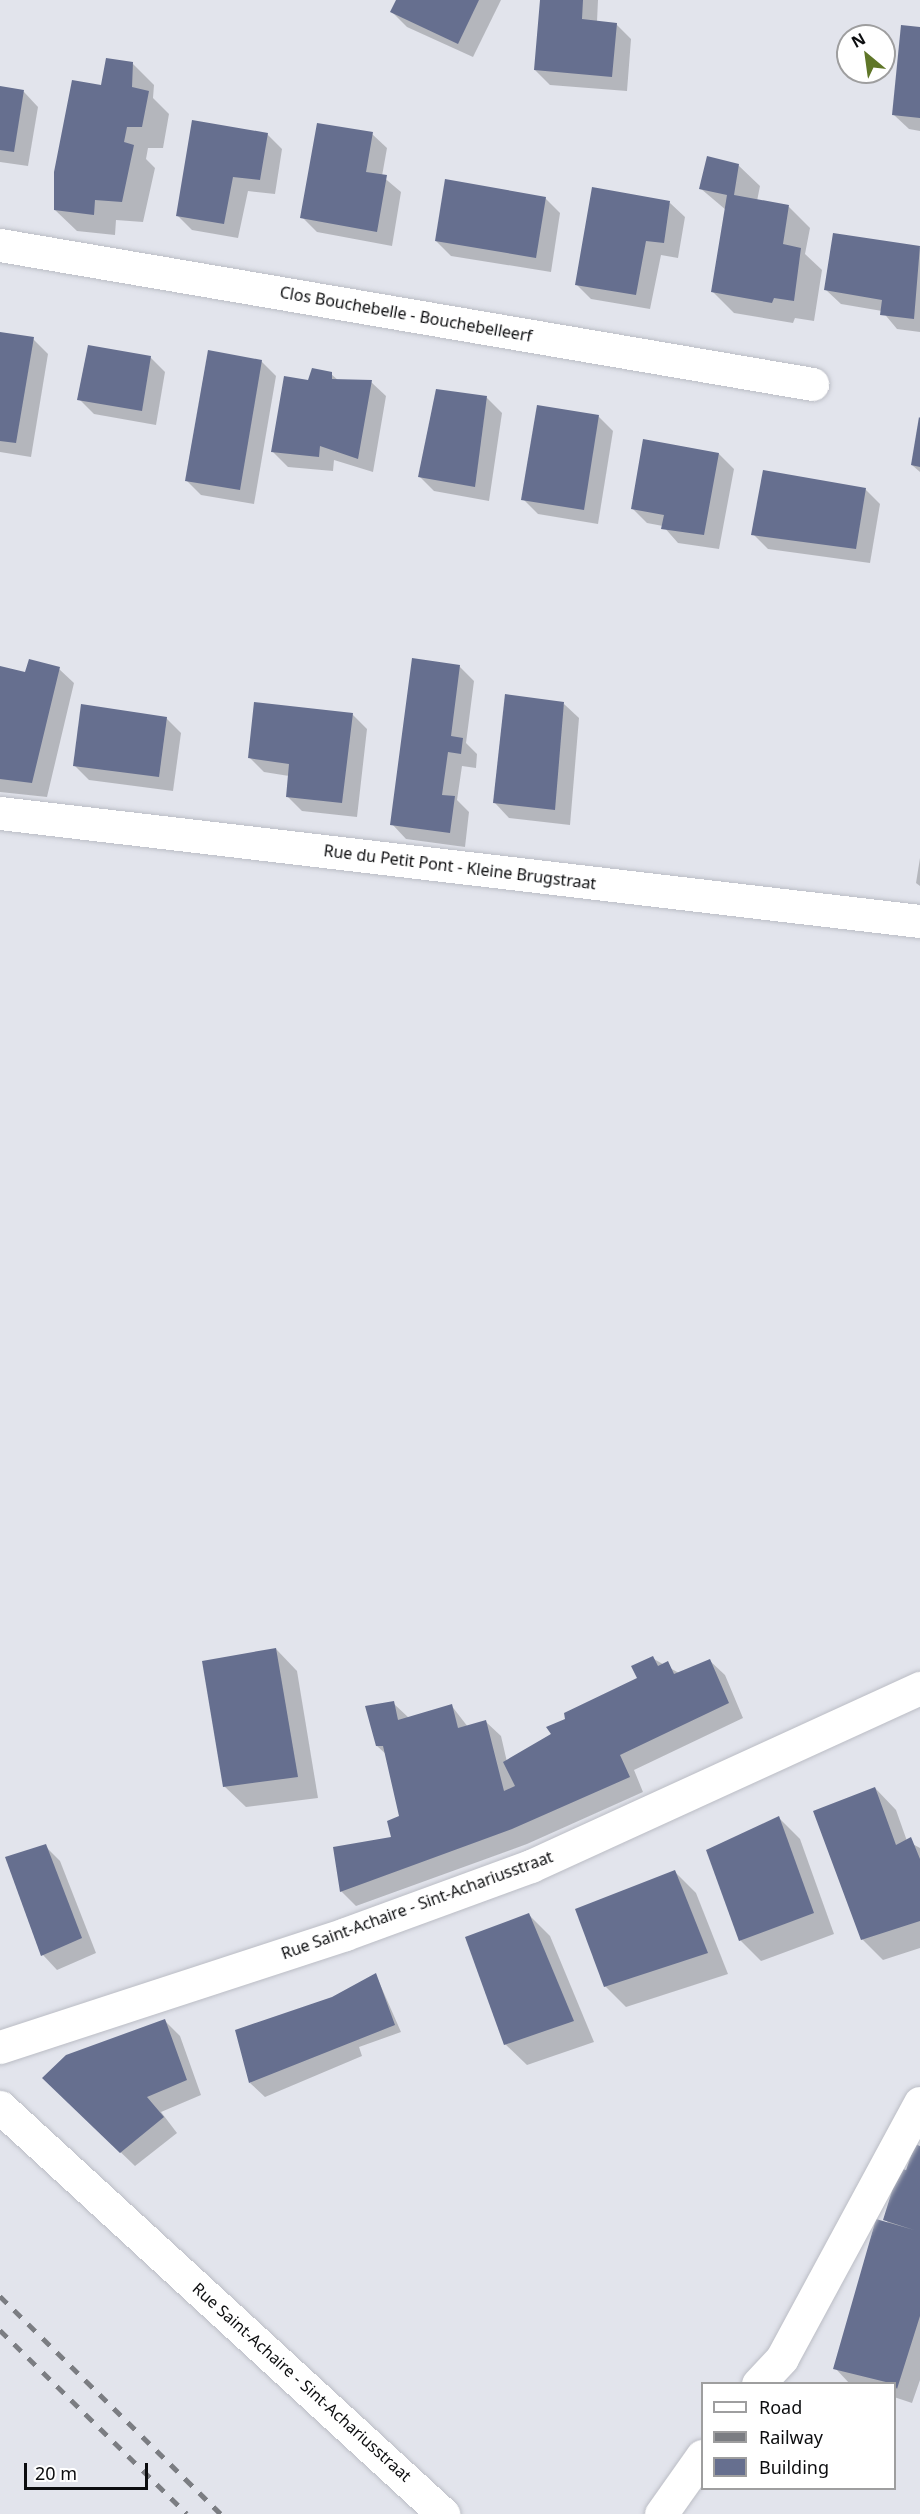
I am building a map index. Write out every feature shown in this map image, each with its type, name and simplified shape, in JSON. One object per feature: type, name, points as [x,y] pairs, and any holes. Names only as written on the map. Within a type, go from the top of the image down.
[{"type":"street","name":"Clos Bouchebelle - Bouchebelleerf","points":[[0,244],[812,384]]},
{"type":"street","name":"Rue du Petit Pont - Kleine Brugstraat","points":[[0,813],[920,921]]},
{"type":"street","name":"Rue Saint-Achaire - Sint-Achariusstraat","points":[[0,2047],[345,1934],[531,1866],[920,1688]]},
{"type":"street","points":[[760,2382],[782,2358],[920,2103]]},
{"type":"street","name":"Rue Saint-Achaire - Sint-Achariusstraat","points":[[0,2107],[443,2514]]},
{"type":"street","points":[[661,2514],[701,2457]]},
{"type":"building","points":[[396,0],[479,0],[458,44],[390,12]]},
{"type":"building","points":[[540,0],[583,0],[582,19],[617,23],[612,77],[534,70]]},
{"type":"building","points":[[901,25],[920,27],[920,118],[892,115]]},
{"type":"building","points":[[106,58],[133,62],[132,87],[149,91],[142,127],[127,127],[124,142],[134,145],[122,202],[95,200],[94,215],[54,210],[54,172],[72,80],[101,85]]},
{"type":"building","points":[[0,86],[24,90],[14,152],[0,150]]},
{"type":"building","points":[[192,120],[268,133],[260,180],[233,177],[224,224],[176,216]]},
{"type":"building","points":[[317,123],[373,132],[366,172],[387,175],[377,232],[300,218]]},
{"type":"building","points":[[707,156],[739,164],[734,195],[789,205],[783,244],[801,248],[794,301],[774,298],[772,303],[711,292],[727,195],[699,189]]},
{"type":"building","points":[[445,179],[546,197],[536,258],[435,241]]},
{"type":"building","points":[[592,187],[670,201],[664,243],[646,241],[636,295],[575,285]]},
{"type":"building","points":[[833,233],[920,246],[914,319],[880,315],[882,300],[824,290]]},
{"type":"building","points":[[0,332],[34,337],[16,443],[0,441]]},
{"type":"building","points":[[88,345],[151,356],[142,411],[77,400]]},
{"type":"building","points":[[208,350],[262,360],[240,490],[185,481]]},
{"type":"building","points":[[312,368],[332,372],[332,379],[372,380],[358,459],[320,446],[319,457],[271,452],[284,376],[308,380]]},
{"type":"building","points":[[436,389],[487,396],[475,487],[418,477]]},
{"type":"building","points":[[537,405],[599,415],[584,510],[521,500]]},
{"type":"building","points":[[920,418],[920,467],[911,465]]},
{"type":"building","points":[[643,439],[719,453],[704,535],[661,529],[664,515],[631,509]]},
{"type":"building","points":[[763,470],[866,488],[856,549],[751,535]]},
{"type":"building","points":[[412,658],[460,665],[451,736],[463,738],[461,754],[448,752],[442,795],[455,796],[450,833],[390,825]]},
{"type":"building","points":[[29,659],[60,667],[32,783],[0,779],[0,666],[25,672]]},
{"type":"building","points":[[505,694],[564,702],[555,810],[493,803]]},
{"type":"building","points":[[254,702],[353,713],[342,803],[286,797],[289,764],[248,758]]},
{"type":"building","points":[[81,704],[167,717],[159,777],[73,766]]},
{"type":"building","points":[[276,1648],[298,1777],[223,1787],[202,1661]]},
{"type":"building","points":[[653,1656],[658,1666],[668,1661],[674,1674],[710,1659],[729,1703],[620,1755],[630,1777],[512,1829],[340,1892],[333,1847],[391,1837],[387,1821],[399,1816],[383,1746],[376,1746],[365,1706],[394,1701],[398,1720],[452,1704],[458,1728],[486,1720],[504,1791],[515,1786],[503,1762],[551,1734],[546,1727],[565,1719],[564,1713],[637,1678],[631,1666]]},
{"type":"building","points":[[875,1787],[896,1845],[911,1837],[920,1859],[920,1921],[861,1940],[813,1811]]},
{"type":"building","points":[[779,1816],[814,1913],[739,1941],[706,1850]]},
{"type":"building","points":[[46,1844],[82,1938],[41,1956],[5,1857]]},
{"type":"building","points":[[675,1870],[708,1953],[604,1987],[575,1909]]},
{"type":"building","points":[[529,1913],[574,2021],[504,2045],[465,1937]]},
{"type":"building","points":[[376,1973],[395,2025],[249,2083],[235,2030],[332,1997]]},
{"type":"building","points":[[165,2019],[187,2080],[147,2097],[164,2117],[120,2153],[42,2078],[66,2055]]},
{"type":"building","points":[[915,2144],[920,2146],[920,2316],[897,2389],[896,2382],[886,2382],[833,2369],[876,2219],[914,2230],[883,2220],[899,2168],[906,2170]]},
{"type":"railway","points":[[0,2296],[221,2514]]},
{"type":"railway","points":[[0,2330],[187,2514]]}]
